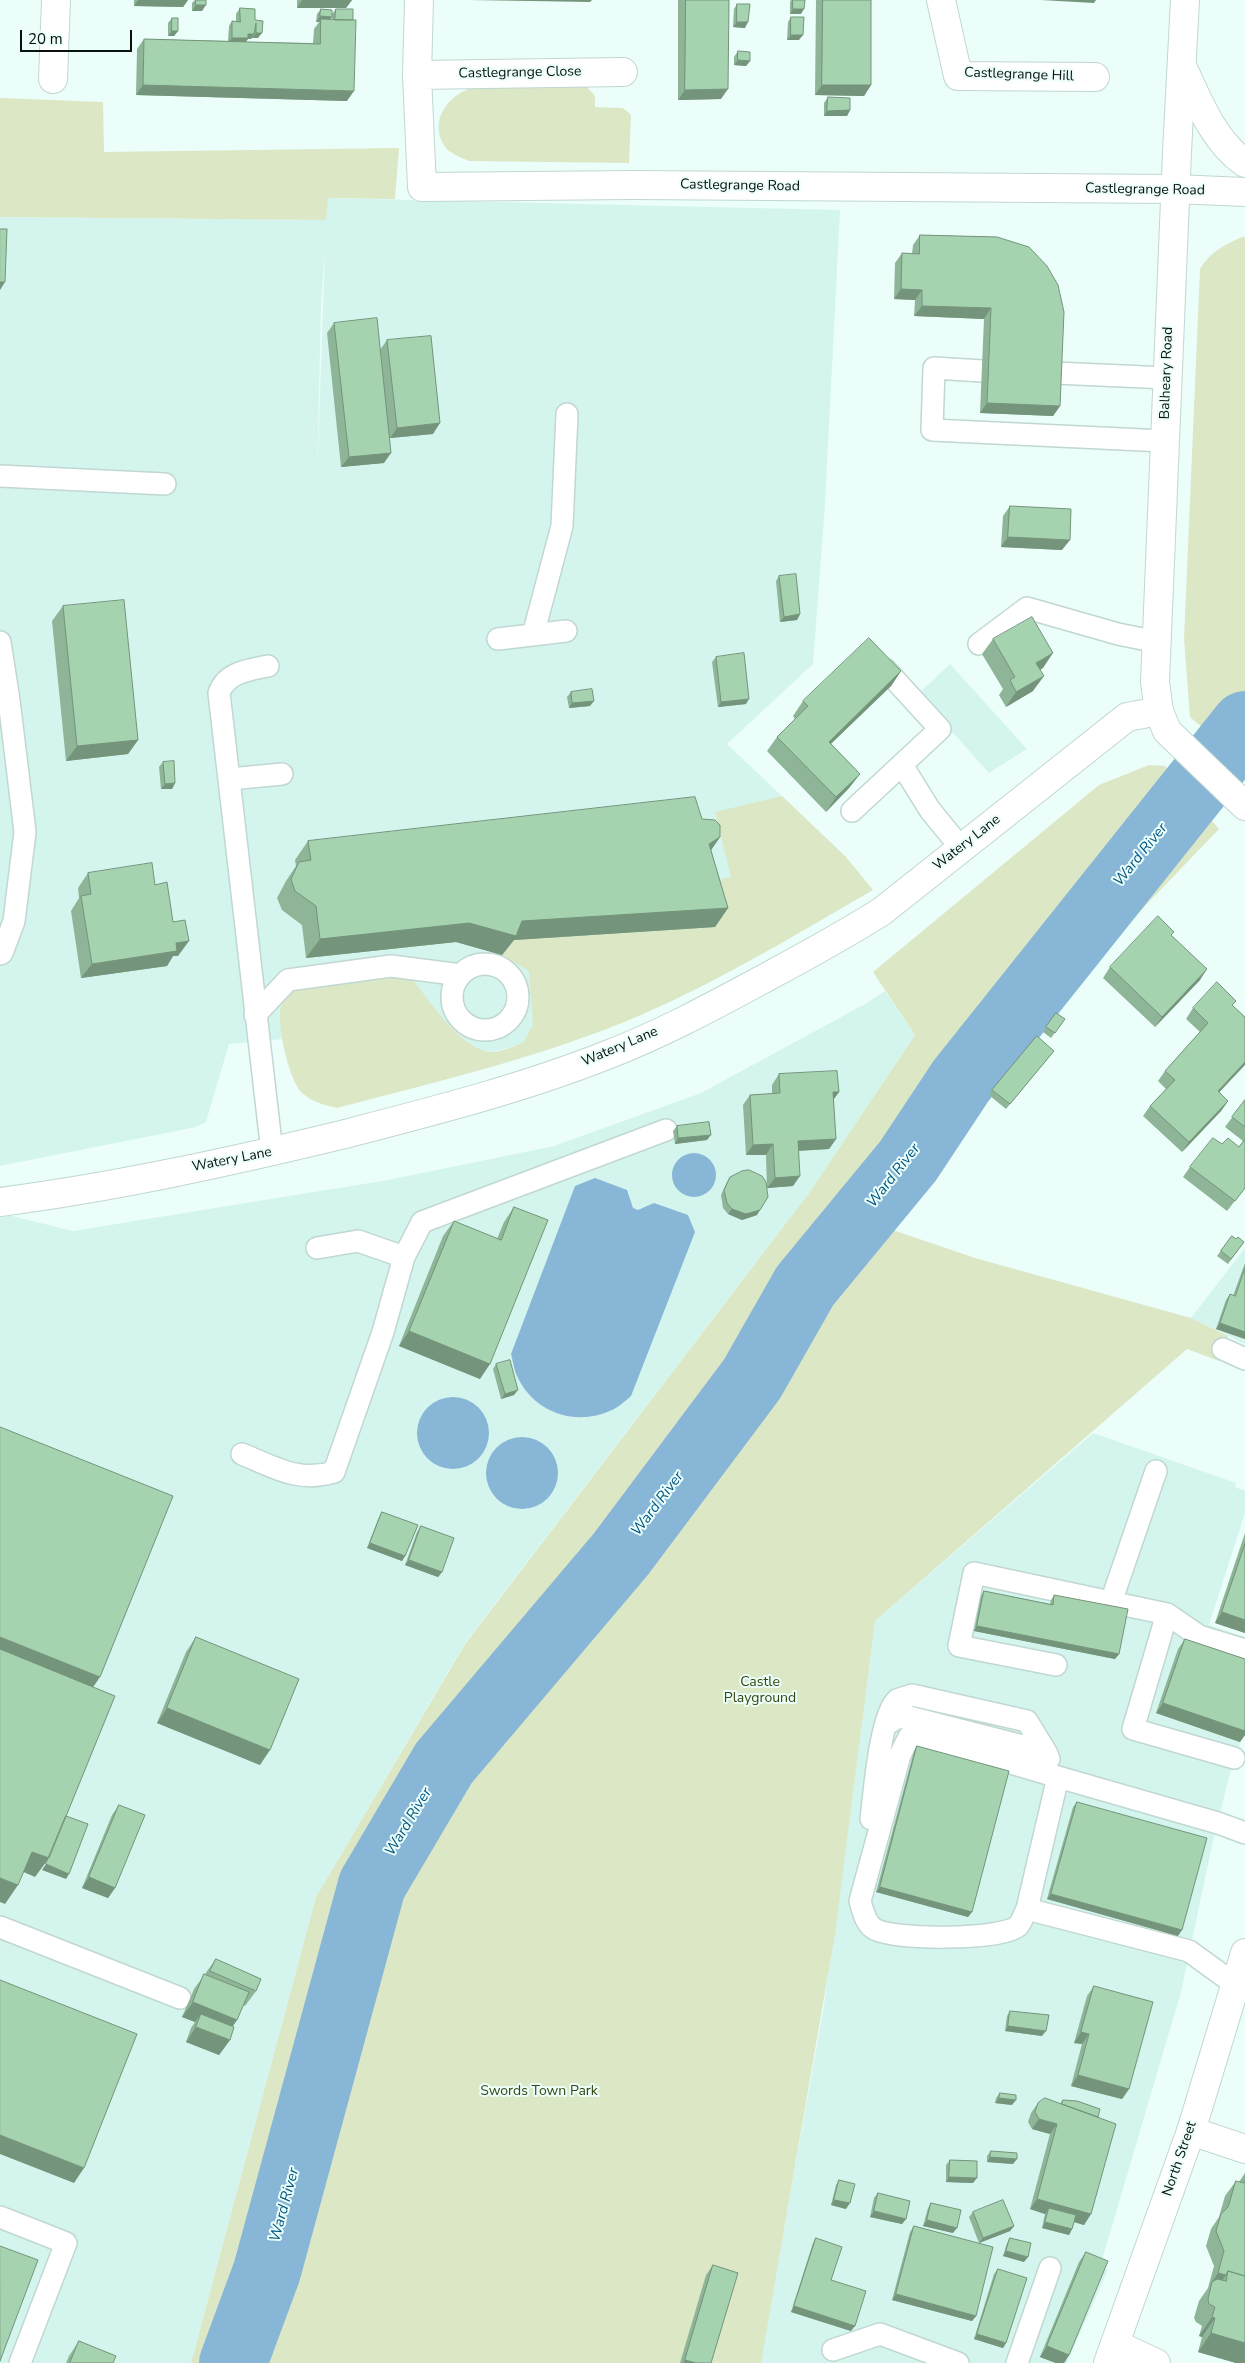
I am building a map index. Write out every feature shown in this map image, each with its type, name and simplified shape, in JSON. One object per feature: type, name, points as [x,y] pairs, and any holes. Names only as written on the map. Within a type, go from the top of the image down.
[{"type":"main road","points":[[52,79],[56,0]]},
{"type":"main road","name":"Castlegrange Road","points":[[419,0],[417,75],[422,187],[633,185],[1175,189],[1245,192]]},
{"type":"main road","name":"Castlegrange Hill","points":[[941,0],[958,76],[1095,77]]},
{"type":"main road","name":"Balheary Road","points":[[1185,0],[1175,189],[1155,682],[1158,711],[1167,732],[1242,802]]},
{"type":"main road","points":[[1181,65],[1211,126],[1232,154],[1245,162]]},
{"type":"main road","name":"Castlegrange Close","points":[[417,75],[622,72]]},
{"type":"main road","name":"Watery Lane","points":[[0,1202],[59,1194],[272,1152],[416,1116],[535,1080],[607,1055],[705,1010],[851,931],[881,912],[1127,716],[1158,711]]},
{"type":"main road","name":"North Street","points":[[1111,2353],[1191,2131],[1245,1953]]},
{"type":"main road","points":[[1191,2131],[1245,2149]]},
{"type":"main road","points":[[1111,2353],[1156,2363]]},
{"type":"lane","points":[[982,370],[934,368],[932,430],[1164,441]]},
{"type":"lane","points":[[1055,373],[1167,378]]},
{"type":"lane","points":[[533,635],[562,526],[567,414]]},
{"type":"lane","points":[[0,476],[165,484]]},
{"type":"lane","points":[[979,644],[1027,608],[1118,634],[1157,642]]},
{"type":"lane","points":[[498,639],[566,631]]},
{"type":"lane","points":[[0,642],[5,700],[25,832],[14,920],[0,954]]},
{"type":"lane","points":[[268,666],[231,676],[222,684],[219,693],[272,1152]]},
{"type":"lane","points":[[852,811],[940,729],[886,670]]},
{"type":"lane","points":[[902,765],[930,810],[961,848]]},
{"type":"lane","points":[[230,779],[282,774]]},
{"type":"lane","points":[[255,1015],[288,980],[391,966],[461,975]]},
{"type":"lane","points":[[242,1454],[298,1476],[320,1476],[334,1472],[383,1332],[404,1257],[422,1222],[666,1130]]},
{"type":"lane","points":[[317,1248],[358,1241],[404,1257]]},
{"type":"lane","points":[[1223,1350],[1245,1359]]},
{"type":"lane","points":[[1111,1602],[1156,1471]]},
{"type":"lane","points":[[1056,1665],[959,1646],[974,1573],[1167,1614],[1199,1636],[1245,1650]]},
{"type":"lane","points":[[1167,1614],[1133,1729],[1234,1758]]},
{"type":"lane","points":[[912,1695],[1027,1721],[1046,1752],[1058,1777],[1027,1909],[1018,1926],[994,1935],[907,1937],[874,1929],[864,1916],[860,1901],[879,1753],[892,1708],[898,1700],[912,1695]]},
{"type":"lane","points":[[860,1901],[900,1755],[909,1737],[923,1737],[1218,1823],[1245,1833]]},
{"type":"lane","points":[[1027,1909],[1189,1951],[1236,1985]]},
{"type":"lane","points":[[0,1927],[180,1998]]},
{"type":"lane","points":[[0,2217],[66,2243],[20,2363]]},
{"type":"lane","points":[[1017,2363],[1050,2268]]},
{"type":"lane","points":[[833,2350],[880,2334],[958,2363]]},
{"type":"shaded area","points":[[327,198],[840,210],[825,505],[813,664],[727,744],[846,857],[553,1035],[493,1052],[283,1039],[229,1044],[206,1122],[196,1127],[0,1166],[0,217],[326,220]],"holes":[[[325,251],[317,479],[321,304]]]},
{"type":"shaded area","points":[[950,664],[1027,749],[989,773],[918,694]]},
{"type":"shaded area","points":[[885,991],[915,1035],[809,1193],[465,1643],[316,1897],[191,2363],[0,2363],[0,1213],[73,1231],[388,1180],[554,1146],[701,1093],[865,1004]]},
{"type":"shaded area","points":[[1245,1248],[1245,1344],[1191,1318]]},
{"type":"shaded area","points":[[1093,1433],[1236,1483],[1235,1487],[1245,1491],[1245,1513],[1209,1625],[1245,1637],[1245,1728],[1230,1773],[1213,1841],[1181,1992],[1100,2267],[1108,2270],[1067,2363],[760,2363],[824,2005],[875,1621]]},
{"type":"green space","points":[[587,87],[595,96],[595,107],[623,108],[631,115],[629,163],[469,161],[454,154],[443,144],[439,126],[440,117],[455,97],[471,88]]},
{"type":"green space","points":[[0,98],[103,102],[104,152],[399,148],[395,199],[328,198],[326,220],[0,217]]},
{"type":"green space","points":[[1245,237],[1245,765],[1190,717],[1184,639],[1200,269],[1208,258],[1218,250]]},
{"type":"green space","name":"Swords Town Park","points":[[1149,765],[1165,766],[1219,829],[1146,905],[973,1100],[884,1227],[975,1258],[1191,1318],[1228,1336],[1219,1361],[1187,1349],[875,1621],[835,1934],[761,2363],[191,2363],[316,1897],[465,1644],[809,1193],[915,1035],[873,972],[1099,785]]},
{"type":"green space","points":[[782,796],[846,857],[873,890],[759,956],[671,1001],[604,1030],[529,1056],[337,1108],[310,1099],[297,1087],[288,1065],[280,1026],[282,1004],[284,998],[291,990],[405,974],[413,980],[448,1024],[471,1044],[482,1050],[494,1052],[523,1043],[533,1025],[529,971],[502,955],[508,940],[715,927],[702,883],[731,877],[715,812]]},
{"type":"water","points":[[690,1153],[698,1153],[710,1159],[716,1175],[710,1191],[698,1197],[690,1197],[678,1191],[672,1179],[672,1171],[678,1159]]},
{"type":"water","points":[[595,1178],[627,1190],[633,1208],[638,1210],[654,1203],[688,1215],[695,1232],[631,1396],[615,1409],[598,1415],[584,1417],[557,1413],[545,1408],[534,1399],[524,1389],[517,1376],[511,1354],[575,1186]]},
{"type":"water","points":[[460,1397],[479,1407],[487,1419],[489,1433],[487,1447],[479,1459],[467,1467],[446,1469],[427,1459],[419,1447],[417,1426],[427,1407],[439,1399]]},
{"type":"water","points":[[529,1437],[548,1447],[556,1459],[558,1473],[556,1487],[548,1499],[536,1507],[515,1509],[496,1499],[488,1487],[486,1466],[496,1447],[508,1439]]},
{"type":"building","points":[[196,0],[206,0],[206,5],[196,5]]},
{"type":"building","points":[[686,0],[729,0],[728,89],[685,90]]},
{"type":"building","points":[[793,0],[805,0],[804,9],[793,9]]},
{"type":"building","points":[[823,0],[871,0],[871,85],[822,85]]},
{"type":"building","points":[[737,4],[750,4],[748,22],[737,22]]},
{"type":"building","points":[[240,8],[255,9],[255,20],[263,21],[262,33],[256,33],[256,23],[254,34],[248,34],[248,38],[232,38],[232,21],[240,22]]},
{"type":"building","points":[[321,9],[332,10],[332,17],[320,16]]},
{"type":"building","points":[[336,9],[353,9],[353,20],[335,20]]},
{"type":"building","points":[[791,17],[804,17],[803,35],[791,35]]},
{"type":"building","points":[[172,18],[178,18],[178,31],[172,31]]},
{"type":"building","points":[[321,19],[356,20],[354,91],[143,85],[144,39],[320,44]]},
{"type":"building","points":[[738,51],[750,52],[750,61],[738,60]]},
{"type":"building","points":[[828,97],[850,98],[850,110],[827,111]]},
{"type":"building","points":[[0,229],[7,229],[5,282],[0,282]]},
{"type":"building","points":[[920,235],[997,237],[1029,247],[1047,266],[1058,285],[1064,312],[1060,406],[987,403],[991,308],[922,306],[922,290],[901,289],[902,253],[919,254]]},
{"type":"building","points":[[377,318],[391,453],[349,457],[334,323]]},
{"type":"building","points":[[431,336],[440,423],[397,428],[387,340]]},
{"type":"building","points":[[1010,506],[1071,509],[1070,540],[1008,537]]},
{"type":"building","points":[[796,574],[800,614],[784,617],[779,576]]},
{"type":"building","points":[[124,600],[138,740],[77,746],[63,606]]},
{"type":"building","points":[[1032,617],[1053,653],[1036,663],[1044,676],[1016,692],[1010,680],[1015,677],[993,639]]},
{"type":"building","points":[[869,638],[901,671],[829,742],[860,774],[836,797],[777,737],[808,706],[803,701]]},
{"type":"building","points":[[744,653],[749,699],[721,702],[716,657]]},
{"type":"building","points":[[592,689],[594,701],[572,703],[571,692]]},
{"type":"building","points":[[174,761],[175,783],[165,784],[163,762]]},
{"type":"building","points":[[695,797],[702,819],[715,820],[720,825],[720,837],[709,844],[728,908],[522,921],[516,936],[469,923],[320,939],[316,906],[295,891],[291,879],[299,862],[311,860],[308,841]]},
{"type":"building","points":[[152,863],[155,885],[167,882],[173,922],[185,920],[189,941],[176,943],[177,951],[92,964],[81,896],[91,894],[88,873]]},
{"type":"building","points":[[1158,916],[1174,932],[1171,935],[1207,969],[1162,1017],[1110,967]]},
{"type":"building","points":[[1217,982],[1236,1001],[1232,1005],[1245,1017],[1245,1062],[1218,1091],[1228,1101],[1189,1142],[1150,1106],[1175,1080],[1165,1071],[1208,1023],[1193,1008]]},
{"type":"building","points":[[1056,1013],[1065,1019],[1055,1033],[1046,1027]]},
{"type":"building","points":[[1037,1036],[1054,1051],[1010,1104],[992,1090]]},
{"type":"building","points":[[837,1071],[839,1092],[833,1092],[836,1139],[798,1141],[800,1176],[775,1178],[773,1144],[753,1145],[750,1095],[780,1093],[779,1074]]},
{"type":"building","points":[[1245,1100],[1245,1127],[1232,1117]]},
{"type":"building","points":[[709,1122],[711,1135],[678,1138],[677,1126]]},
{"type":"building","points":[[1213,1138],[1222,1144],[1228,1138],[1239,1147],[1245,1139],[1245,1188],[1235,1201],[1190,1167]]},
{"type":"building","points":[[749,1170],[762,1176],[766,1182],[768,1197],[760,1210],[746,1214],[732,1209],[727,1203],[724,1190],[730,1177]]},
{"type":"building","points":[[514,1207],[548,1220],[490,1364],[409,1331],[454,1221],[501,1240]]},
{"type":"building","points":[[1232,1236],[1236,1239],[1238,1237],[1244,1242],[1231,1259],[1221,1251]]},
{"type":"building","points":[[1245,1268],[1245,1332],[1220,1323],[1230,1294],[1235,1296]]},
{"type":"building","points":[[510,1360],[518,1390],[505,1394],[496,1364]]},
{"type":"building","points":[[0,1427],[173,1496],[100,1677],[0,1637]]},
{"type":"building","points":[[382,1512],[418,1525],[405,1556],[370,1543]]},
{"type":"building","points":[[421,1526],[454,1538],[442,1572],[409,1560]]},
{"type":"building","points":[[1245,1544],[1245,1620],[1222,1612]]},
{"type":"building","points":[[984,1591],[1053,1605],[1054,1595],[1128,1609],[1119,1654],[977,1626]]},
{"type":"building","points":[[196,1637],[299,1679],[270,1750],[167,1708]]},
{"type":"building","points":[[1185,1639],[1245,1659],[1245,1731],[1163,1703]]},
{"type":"building","points":[[0,1649],[115,1696],[49,1858],[32,1852],[18,1885],[0,1878]]},
{"type":"building","points":[[917,1746],[1009,1771],[972,1912],[880,1887]]},
{"type":"building","points":[[1077,1802],[1207,1838],[1182,1930],[1051,1894]]},
{"type":"building","points":[[119,1805],[145,1815],[115,1888],[89,1877]]},
{"type":"building","points":[[66,1816],[88,1824],[69,1874],[46,1864]]},
{"type":"building","points":[[216,1959],[261,1979],[256,1991],[210,1971]]},
{"type":"building","points":[[204,1974],[249,1992],[237,2020],[193,2002]]},
{"type":"building","points":[[0,1980],[137,2034],[84,2168],[0,2135]]},
{"type":"building","points":[[1094,1986],[1153,2002],[1129,2089],[1078,2075],[1089,2034],[1081,2032]]},
{"type":"building","points":[[1010,2011],[1049,2015],[1046,2031],[1008,2026]]},
{"type":"building","points":[[201,2014],[234,2027],[230,2040],[196,2027]]},
{"type":"building","points":[[1000,2093],[1016,2095],[1016,2100],[999,2098]]},
{"type":"building","points":[[1045,2098],[1116,2124],[1091,2214],[1037,2199],[1057,2124],[1039,2119],[1035,2112],[1038,2103]]},
{"type":"building","points":[[1063,2100],[1077,2101],[1100,2109],[1098,2117],[1062,2104]]},
{"type":"building","points":[[991,2151],[1017,2153],[1017,2159],[990,2157]]},
{"type":"building","points":[[950,2160],[977,2161],[977,2178],[949,2177]]},
{"type":"building","points":[[839,2180],[855,2184],[850,2203],[834,2200]]},
{"type":"building","points":[[1236,2181],[1244,2183],[1245,2181],[1245,2276],[1228,2271],[1226,2275],[1218,2273],[1224,2251],[1216,2231],[1221,2214],[1228,2207]]},
{"type":"building","points":[[878,2193],[910,2201],[906,2219],[874,2211]]},
{"type":"building","points":[[1003,2200],[1014,2226],[983,2238],[973,2212]]},
{"type":"building","points":[[931,2203],[961,2210],[957,2228],[927,2220]]},
{"type":"building","points":[[1049,2208],[1076,2215],[1072,2229],[1045,2222]]},
{"type":"building","points":[[914,2226],[993,2247],[976,2316],[896,2294]]},
{"type":"building","points":[[816,2238],[842,2247],[831,2280],[866,2291],[855,2326],[794,2306]]},
{"type":"building","points":[[1010,2238],[1031,2243],[1028,2257],[1006,2251]]},
{"type":"building","points":[[0,2246],[38,2260],[0,2361]]},
{"type":"building","points":[[1086,2252],[1108,2261],[1069,2355],[1047,2346]]},
{"type":"building","points":[[713,2265],[738,2273],[711,2363],[696,2363],[685,2360]]},
{"type":"building","points":[[998,2269],[1027,2278],[1006,2343],[977,2334]]},
{"type":"building","points":[[1228,2271],[1245,2276],[1245,2343],[1211,2333],[1215,2318],[1212,2317],[1215,2307],[1209,2304],[1208,2299],[1212,2282],[1217,2279],[1226,2281]]},
{"type":"building","points":[[79,2341],[116,2356],[113,2363],[70,2363]]},
{"type":"waterway","name":"Ward River","points":[[233,2363],[267,2271],[372,1885],[444,1763],[621,1554],[752,1379],[805,1286],[908,1161],[961,1081],[1245,725]]},
{"type":"park label","name":"Castle Playground","points":[[760,1692]]}]
